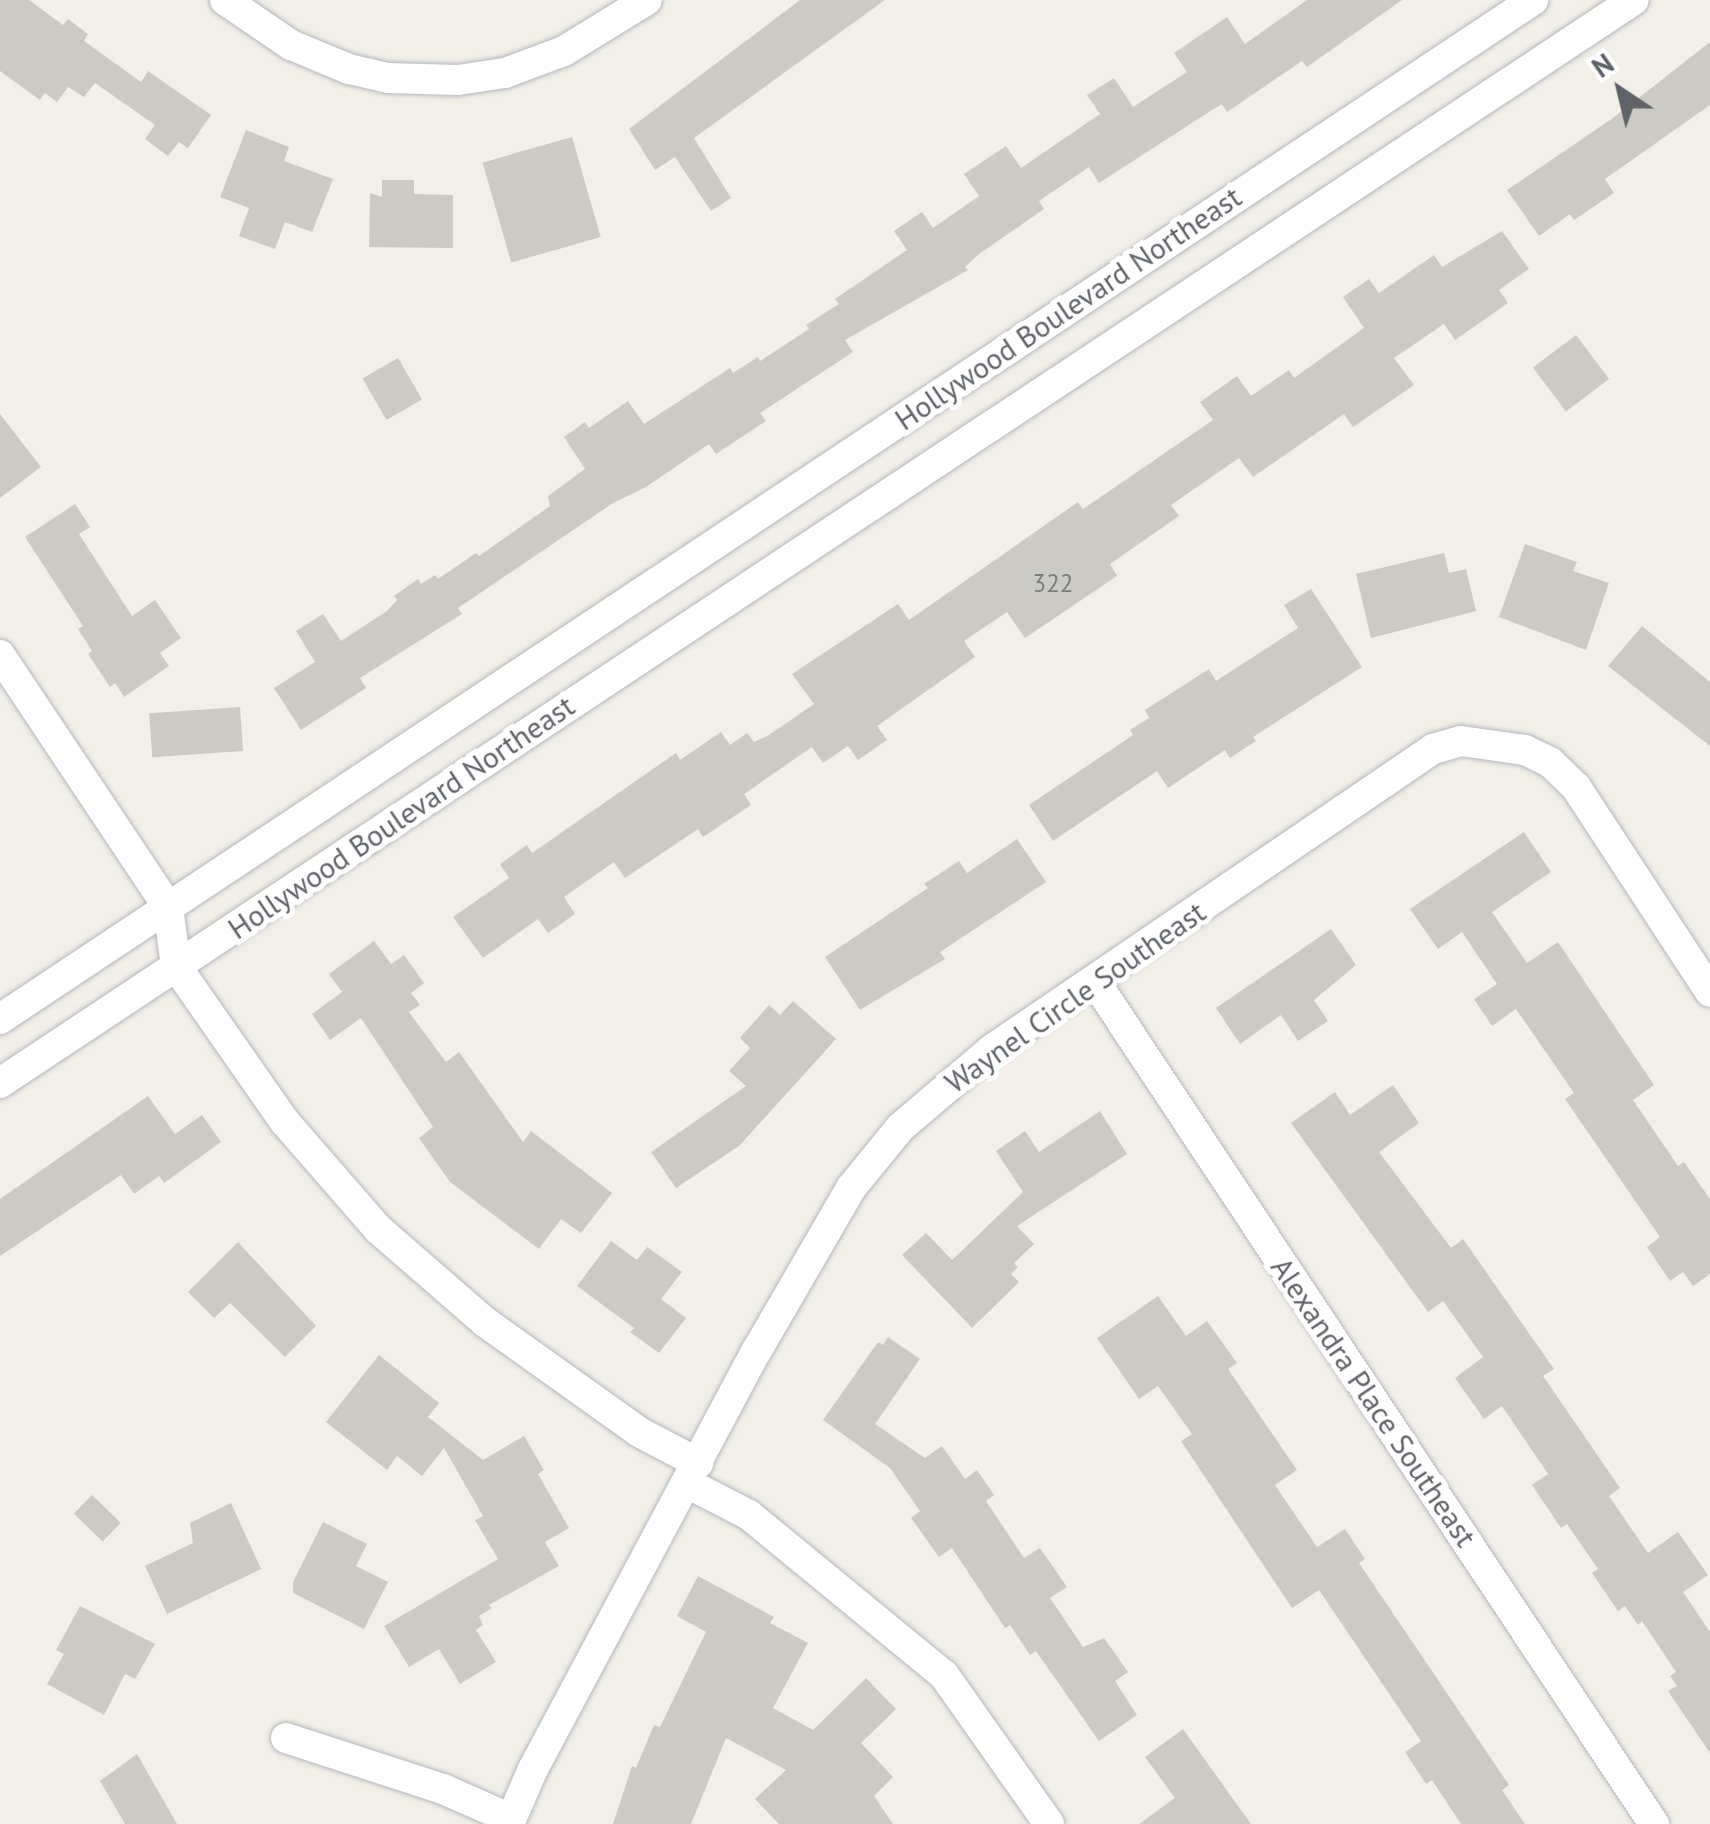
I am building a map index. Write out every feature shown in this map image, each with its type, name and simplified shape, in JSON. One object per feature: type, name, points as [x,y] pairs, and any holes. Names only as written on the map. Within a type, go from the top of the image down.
[{"type":"street","points":[[225,0],[291,45],[349,69],[388,78],[458,80],[505,73],[564,51],[646,0]]},
{"type":"street","name":"Hollywood Boulevard Northeast","points":[[0,1019],[1533,0]]},
{"type":"street","name":"Hollywood Boulevard Northeast","points":[[0,1083],[1634,0]]},
{"type":"street","points":[[1366,111],[1396,158]]},
{"type":"street","points":[[771,505],[801,552]]},
{"type":"street","points":[[0,655],[168,907],[176,966],[285,1122],[378,1228],[484,1322],[749,1515],[944,1675],[1049,1824]]},
{"type":"street","name":"Waynel Circle Southeast","points":[[510,1822],[693,1473],[851,1188],[902,1128],[948,1084],[1094,980],[1433,750],[1480,741],[1526,750],[1550,762],[1576,787],[1710,992]]},
{"type":"street","name":"Alexandra Place Southeast","points":[[1094,980],[1654,1824]]},
{"type":"street","points":[[286,1738],[443,1789],[510,1822]]},
{"type":"building","points":[[0,0],[29,0],[63,25],[68,19],[88,34],[84,41],[141,82],[148,71],[211,115],[188,148],[179,142],[168,156],[145,139],[155,125],[95,83],[84,97],[68,87],[57,102],[45,93],[40,100],[0,71]]},
{"type":"building","points":[[800,0],[885,0],[694,138],[731,198],[711,211],[675,157],[655,170],[629,129]]},
{"type":"building","points":[[1307,0],[1402,0],[1307,67],[1302,61],[1227,112],[1222,104],[1099,183],[1089,167],[1039,201],[1044,209],[979,254],[965,267],[968,270],[845,340],[853,352],[760,413],[766,421],[716,454],[709,444],[646,487],[613,503],[458,608],[462,614],[360,678],[366,688],[301,730],[274,688],[315,662],[296,631],[323,614],[341,641],[387,611],[397,600],[394,596],[418,579],[421,584],[435,575],[438,579],[476,553],[479,556],[550,506],[548,496],[585,469],[564,437],[585,422],[589,428],[628,401],[644,424],[730,368],[733,373],[758,357],[760,361],[809,329],[806,325],[839,304],[835,299],[907,250],[894,231],[922,212],[933,228],[979,196],[964,174],[1006,146],[1021,168],[1100,114],[1087,95],[1114,78],[1133,107],[1187,72],[1174,53],[1227,17],[1245,44]]},
{"type":"building","points":[[1710,42],[1710,105],[1605,179],[1614,193],[1574,220],[1570,214],[1539,236],[1507,190],[1613,118]]},
{"type":"building","points":[[246,130],[289,147],[284,161],[333,179],[312,232],[285,222],[275,249],[239,236],[249,208],[220,197]]},
{"type":"building","points":[[572,137],[601,237],[511,263],[483,163]]},
{"type":"building","points":[[382,180],[414,180],[414,194],[453,195],[453,248],[369,247],[370,193],[382,197]]},
{"type":"building","points":[[1502,231],[1529,269],[1499,290],[1508,303],[1455,340],[1444,324],[1394,358],[1414,385],[1353,427],[1344,414],[1253,477],[1239,458],[1171,505],[1179,516],[1110,564],[1117,576],[1025,638],[1007,612],[964,641],[975,657],[877,726],[887,740],[858,760],[848,746],[823,763],[812,747],[744,794],[751,805],[703,837],[698,829],[625,878],[614,862],[564,897],[575,914],[548,933],[538,919],[483,958],[453,917],[509,878],[500,864],[527,845],[532,853],[676,753],[680,760],[721,732],[730,745],[747,733],[754,742],[814,704],[792,674],[898,604],[909,620],[1078,502],[1083,509],[1213,420],[1200,402],[1237,376],[1251,396],[1289,370],[1294,378],[1364,328],[1343,297],[1369,279],[1379,293],[1434,255],[1442,267]]},
{"type":"building","points":[[1576,335],[1609,379],[1566,411],[1533,367]]},
{"type":"building","points":[[398,358],[422,400],[386,420],[362,378]]},
{"type":"building","points":[[0,414],[41,467],[0,498]]},
{"type":"building","points":[[75,504],[90,527],[79,534],[132,616],[155,600],[181,638],[160,653],[169,666],[124,697],[115,683],[110,687],[88,654],[92,651],[78,629],[83,626],[25,537]]},
{"type":"building","points":[[1525,544],[1577,562],[1573,571],[1609,583],[1586,650],[1499,617]]},
{"type":"building","points":[[1444,553],[1449,573],[1466,569],[1476,611],[1371,638],[1356,574]]},
{"type":"building","points":[[1311,589],[1362,667],[1253,737],[1256,741],[1230,758],[1225,750],[1168,788],[1157,771],[1053,841],[1029,805],[1133,735],[1130,730],[1149,718],[1145,710],[1209,669],[1216,681],[1298,628],[1284,605]]},
{"type":"building","points":[[1642,626],[1710,682],[1710,746],[1608,666]]},
{"type":"building","points":[[240,707],[243,751],[152,757],[149,713]]},
{"type":"building","points":[[1524,832],[1551,872],[1492,912],[1527,963],[1558,942],[1654,1085],[1633,1100],[1678,1166],[1684,1162],[1710,1199],[1710,1274],[1693,1286],[1683,1272],[1670,1281],[1647,1247],[1660,1237],[1565,1099],[1574,1093],[1516,1009],[1492,1026],[1474,999],[1497,984],[1462,932],[1438,949],[1410,909]]},
{"type":"building","points":[[1017,839],[1046,882],[940,952],[945,959],[860,1010],[825,957],[928,888],[924,884],[959,861],[967,873]]},
{"type":"building","points":[[1331,929],[1356,965],[1314,1000],[1328,1021],[1298,1041],[1281,1015],[1240,1044],[1216,1008]]},
{"type":"building","points":[[374,941],[391,964],[404,955],[424,983],[411,993],[420,1005],[409,1012],[446,1062],[459,1052],[523,1142],[531,1131],[612,1193],[581,1233],[561,1219],[539,1249],[450,1182],[419,1138],[433,1127],[361,1018],[330,1040],[312,1014],[342,992],[329,974]]},
{"type":"building","points":[[793,1001],[836,1039],[739,1146],[676,1188],[651,1152],[746,1086],[729,1071],[750,1048],[740,1038],[769,1005],[780,1015]]},
{"type":"building","points":[[1393,1085],[1419,1123],[1379,1152],[1451,1248],[1463,1239],[1554,1369],[1543,1376],[1620,1488],[1609,1496],[1648,1553],[1678,1532],[1708,1575],[1683,1592],[1710,1632],[1710,1753],[1668,1691],[1677,1686],[1670,1676],[1676,1672],[1642,1621],[1638,1625],[1625,1606],[1618,1611],[1592,1573],[1598,1569],[1567,1524],[1561,1528],[1532,1485],[1548,1474],[1502,1406],[1484,1419],[1455,1378],[1483,1357],[1443,1301],[1428,1312],[1291,1123],[1335,1092],[1350,1115]]},
{"type":"building","points":[[148,1096],[175,1134],[202,1115],[221,1142],[164,1183],[159,1176],[134,1194],[121,1175],[0,1256],[0,1199]]},
{"type":"building","points":[[1100,1111],[1127,1154],[1017,1226],[1034,1244],[1014,1263],[1018,1267],[1011,1274],[1019,1282],[972,1328],[902,1255],[926,1233],[952,1260],[1023,1192],[996,1151],[1025,1131],[1039,1152]]},
{"type":"building","points":[[611,1241],[637,1260],[647,1247],[682,1272],[661,1299],[686,1318],[659,1353],[630,1332],[634,1328],[577,1286]]},
{"type":"building","points":[[238,1242],[316,1326],[285,1357],[230,1303],[214,1318],[188,1292]]},
{"type":"building","points":[[1158,1296],[1186,1336],[1207,1321],[1237,1363],[1228,1369],[1297,1470],[1275,1485],[1317,1547],[1345,1529],[1365,1559],[1359,1563],[1509,1785],[1502,1790],[1525,1824],[1461,1824],[1432,1780],[1426,1784],[1405,1752],[1421,1741],[1319,1590],[1292,1608],[1181,1441],[1192,1434],[1158,1386],[1139,1399],[1097,1338]]},
{"type":"building","points":[[888,1337],[920,1359],[875,1424],[925,1458],[942,1446],[965,1479],[977,1470],[994,1495],[986,1501],[1024,1558],[1040,1548],[1067,1587],[1050,1598],[1083,1647],[1104,1638],[1128,1672],[1115,1681],[1137,1715],[1099,1741],[1036,1651],[1030,1655],[1010,1625],[1005,1628],[952,1548],[939,1557],[911,1518],[920,1511],[890,1468],[823,1420],[878,1342],[883,1345]]},
{"type":"building","points":[[379,1355],[439,1403],[428,1417],[483,1460],[524,1436],[544,1470],[538,1474],[569,1528],[545,1542],[559,1566],[489,1605],[492,1608],[479,1616],[483,1625],[476,1630],[496,1662],[460,1684],[439,1649],[409,1667],[384,1626],[498,1559],[475,1520],[483,1516],[444,1448],[422,1476],[397,1456],[387,1470],[326,1422]]},
{"type":"building","points":[[92,1495],[121,1523],[103,1541],[74,1514]]},
{"type":"building","points":[[231,1503],[261,1569],[167,1614],[145,1566],[193,1543],[190,1523]]},
{"type":"building","points":[[323,1522],[367,1544],[356,1566],[388,1582],[364,1629],[293,1593],[293,1582]]},
{"type":"building","points":[[698,1576],[774,1617],[770,1623],[808,1643],[773,1708],[813,1730],[866,1678],[896,1709],[861,1743],[893,1777],[874,1796],[893,1824],[779,1824],[755,1799],[786,1770],[726,1738],[691,1824],[613,1824],[632,1766],[636,1768],[654,1725],[660,1727],[706,1632],[677,1616]]},
{"type":"building","points":[[80,1606],[155,1644],[135,1679],[125,1674],[104,1715],[47,1684],[64,1654],[56,1650]]},
{"type":"building","points":[[1183,1729],[1251,1824],[1139,1824],[1175,1798],[1145,1757]]},
{"type":"building","points":[[137,1754],[177,1824],[125,1824],[100,1781]]}]
